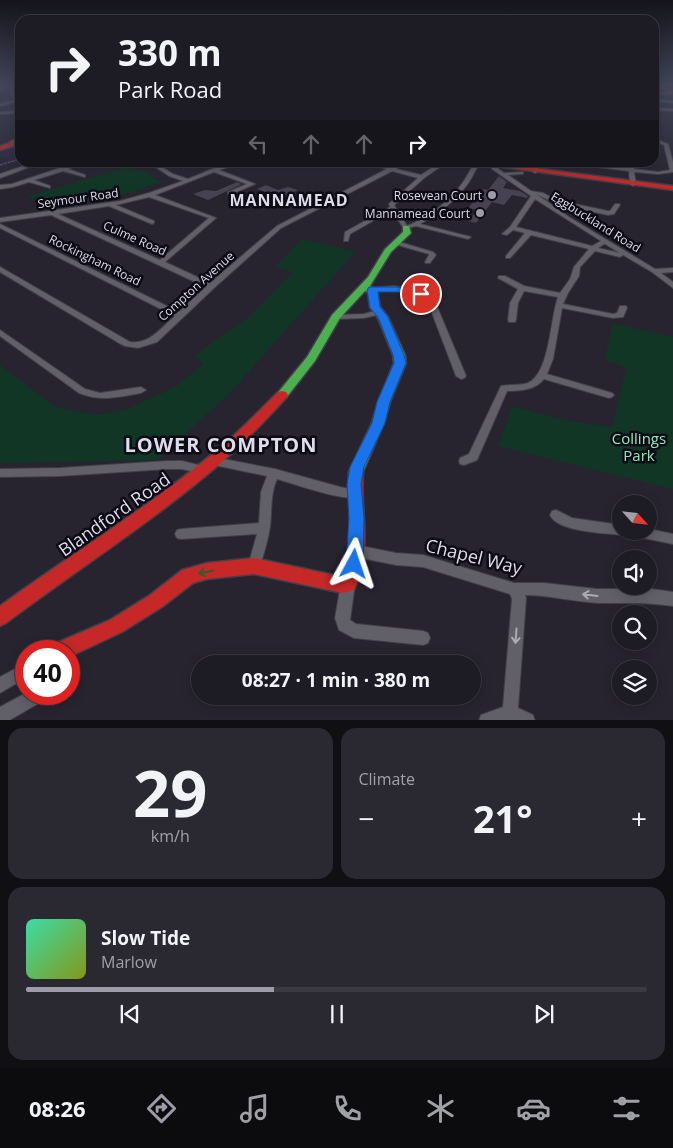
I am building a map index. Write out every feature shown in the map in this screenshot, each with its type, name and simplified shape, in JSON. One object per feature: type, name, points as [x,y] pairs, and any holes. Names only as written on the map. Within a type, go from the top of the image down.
[{"type":"street","points":[[659,142],[673,144]]},
{"type":"street","points":[[612,167],[658,173],[673,171],[666,144]]},
{"type":"street","points":[[2,174],[25,167]]},
{"type":"street","points":[[0,187],[69,167]]},
{"type":"street","points":[[158,167],[171,175],[187,180]]},
{"type":"street","name":"Seymour Road","points":[[0,220],[110,205],[148,195],[224,167]]},
{"type":"street","points":[[384,167],[422,177]]},
{"type":"street","name":"Compton Avenue","points":[[0,269],[128,344],[138,345],[154,340],[211,286],[279,227],[396,167]]},
{"type":"street","points":[[346,240],[347,233],[392,208],[391,205],[422,177],[437,167]]},
{"type":"street","points":[[412,226],[461,190],[468,176],[477,167]]},
{"type":"street","points":[[487,167],[507,172],[633,184],[673,190]]},
{"type":"street","points":[[507,172],[536,167],[590,180],[673,190]]},
{"type":"street","points":[[590,180],[591,167]]},
{"type":"street","points":[[632,167],[633,184]]},
{"type":"street","points":[[63,169],[83,176]]},
{"type":"street","points":[[213,170],[252,184],[230,193]]},
{"type":"street","name":"Eggbuckland Road","points":[[507,172],[532,194],[633,258],[673,286]]},
{"type":"street","points":[[2,174],[12,174],[17,177],[11,185]]},
{"type":"street","points":[[29,180],[48,187]]},
{"type":"street","points":[[505,234],[512,228],[532,194],[539,193],[558,202],[603,213],[612,213],[617,205]]},
{"type":"street","points":[[148,195],[213,218],[161,262]]},
{"type":"street","points":[[110,205],[152,222]]},
{"type":"street","points":[[392,208],[412,226],[468,236]]},
{"type":"street","name":"Culme Road","points":[[50,212],[211,286]]},
{"type":"street","name":"Rockingham Road","points":[[0,226],[180,315]]},
{"type":"street","name":"Blandford Road","points":[[1,614],[174,494],[213,461],[274,404],[311,359],[336,317],[368,288],[388,251],[412,226]]},
{"type":"street","points":[[512,228],[633,258]]},
{"type":"street","points":[[508,257],[529,233]]},
{"type":"street","points":[[464,461],[470,460],[473,456],[504,388],[531,385],[542,375],[550,357],[554,324],[560,300],[578,275],[577,267],[594,248],[601,242],[606,242]]},
{"type":"street","points":[[396,243],[431,253],[432,255],[428,262]]},
{"type":"street","points":[[654,272],[672,268]]},
{"type":"street","points":[[502,278],[522,288],[612,316],[620,315],[623,308]]},
{"type":"street","points":[[422,638],[354,630],[344,625],[342,618],[348,584],[352,578],[356,551],[354,484],[357,467],[378,423],[384,402],[400,363],[389,332],[375,308],[368,288],[409,291],[427,296],[430,299],[460,376]]},
{"type":"street","points":[[514,317],[514,303],[522,288]]},
{"type":"street","points":[[336,317],[364,316],[378,312]]},
{"type":"street","points":[[0,332],[82,391],[92,395],[141,390]]},
{"type":"street","points":[[542,375],[608,395]]},
{"type":"street","points":[[213,461],[276,473],[340,492],[355,494]]},
{"type":"street","points":[[0,473],[60,472],[167,465],[182,465],[203,470]]},
{"type":"street","points":[[254,566],[264,528],[266,495],[269,482],[276,473]]},
{"type":"street","points":[[556,515],[570,523],[612,529]]},
{"type":"street","points":[[181,534],[264,528]]},
{"type":"street","points":[[658,536],[673,539]]},
{"type":"street","name":"Chapel Way","points":[[356,551],[396,559],[423,561],[514,589],[544,589],[597,596],[652,596],[673,599]]},
{"type":"street","points":[[80,642],[116,626],[156,601],[188,576],[207,571],[254,566],[343,585],[348,584]]},
{"type":"street","points":[[510,712],[519,598],[514,589]]},
{"type":"street","points":[[0,685],[15,676]]},
{"type":"street","points":[[0,716],[20,705]]},
{"type":"street","points":[[487,720],[510,712],[528,720]]},
{"type":"shaded area","points":[[7,147],[15,149],[15,163],[0,168],[0,163],[10,159],[0,156],[0,149]]},
{"type":"green space","points":[[127,167],[146,172],[162,183],[125,194],[43,205],[28,196]]},
{"type":"green space","points":[[302,239],[355,252],[230,393],[157,460],[0,463],[0,365],[55,407],[96,415],[125,410],[175,387],[204,364],[194,356],[249,317],[293,272],[275,267]]},
{"type":"green space","name":"Collings Park","points":[[612,323],[673,337],[673,489],[498,446],[512,407],[565,420],[612,427],[626,368],[605,360]]},
{"type":"building","points":[[499,176],[507,182],[503,188],[520,191],[528,196],[527,198],[512,195],[504,205],[492,202],[476,223],[468,221],[478,210],[468,208],[484,189],[488,190]]},
{"type":"building","points":[[237,182],[242,184],[208,200],[193,194],[205,190],[216,191]]},
{"type":"building","points":[[266,185],[278,190],[288,187],[298,190],[292,193],[294,194],[292,196],[284,199],[257,189]]},
{"type":"railway","points":[[0,165],[15,160]]},
{"type":"traffic: fast","points":[[282,395],[311,359],[336,317],[372,278],[388,251],[407,233],[406,228]]},
{"type":"traffic: fast","points":[[356,472],[378,423],[384,402],[400,363],[399,355],[383,317],[375,307],[372,290],[364,287]]},
{"type":"traffic: jam","points":[[0,148],[15,144]]},
{"type":"traffic: jam","points":[[507,167],[673,188]]},
{"type":"traffic: jam","points":[[0,617],[183,486],[251,428],[282,395]]},
{"type":"traffic: jam","points":[[80,642],[116,626],[156,601],[188,576],[207,571],[254,566],[343,585],[348,584],[356,559],[356,472]]},
{"type":"place","name":"Rosevean Court","points":[[492,195]]},
{"type":"place","name":"Mannamead Court","points":[[480,213]]},
{"type":"district","name":"MANNAMEAD","points":[[289,200]]},
{"type":"district","name":"LOWER COMPTON","points":[[221,444]]},
{"type":"route","points":[[354,564],[357,518],[354,484],[357,467],[378,423],[384,402],[400,363],[399,355],[383,317],[375,308],[372,290],[378,288],[398,289],[421,294]]}]
